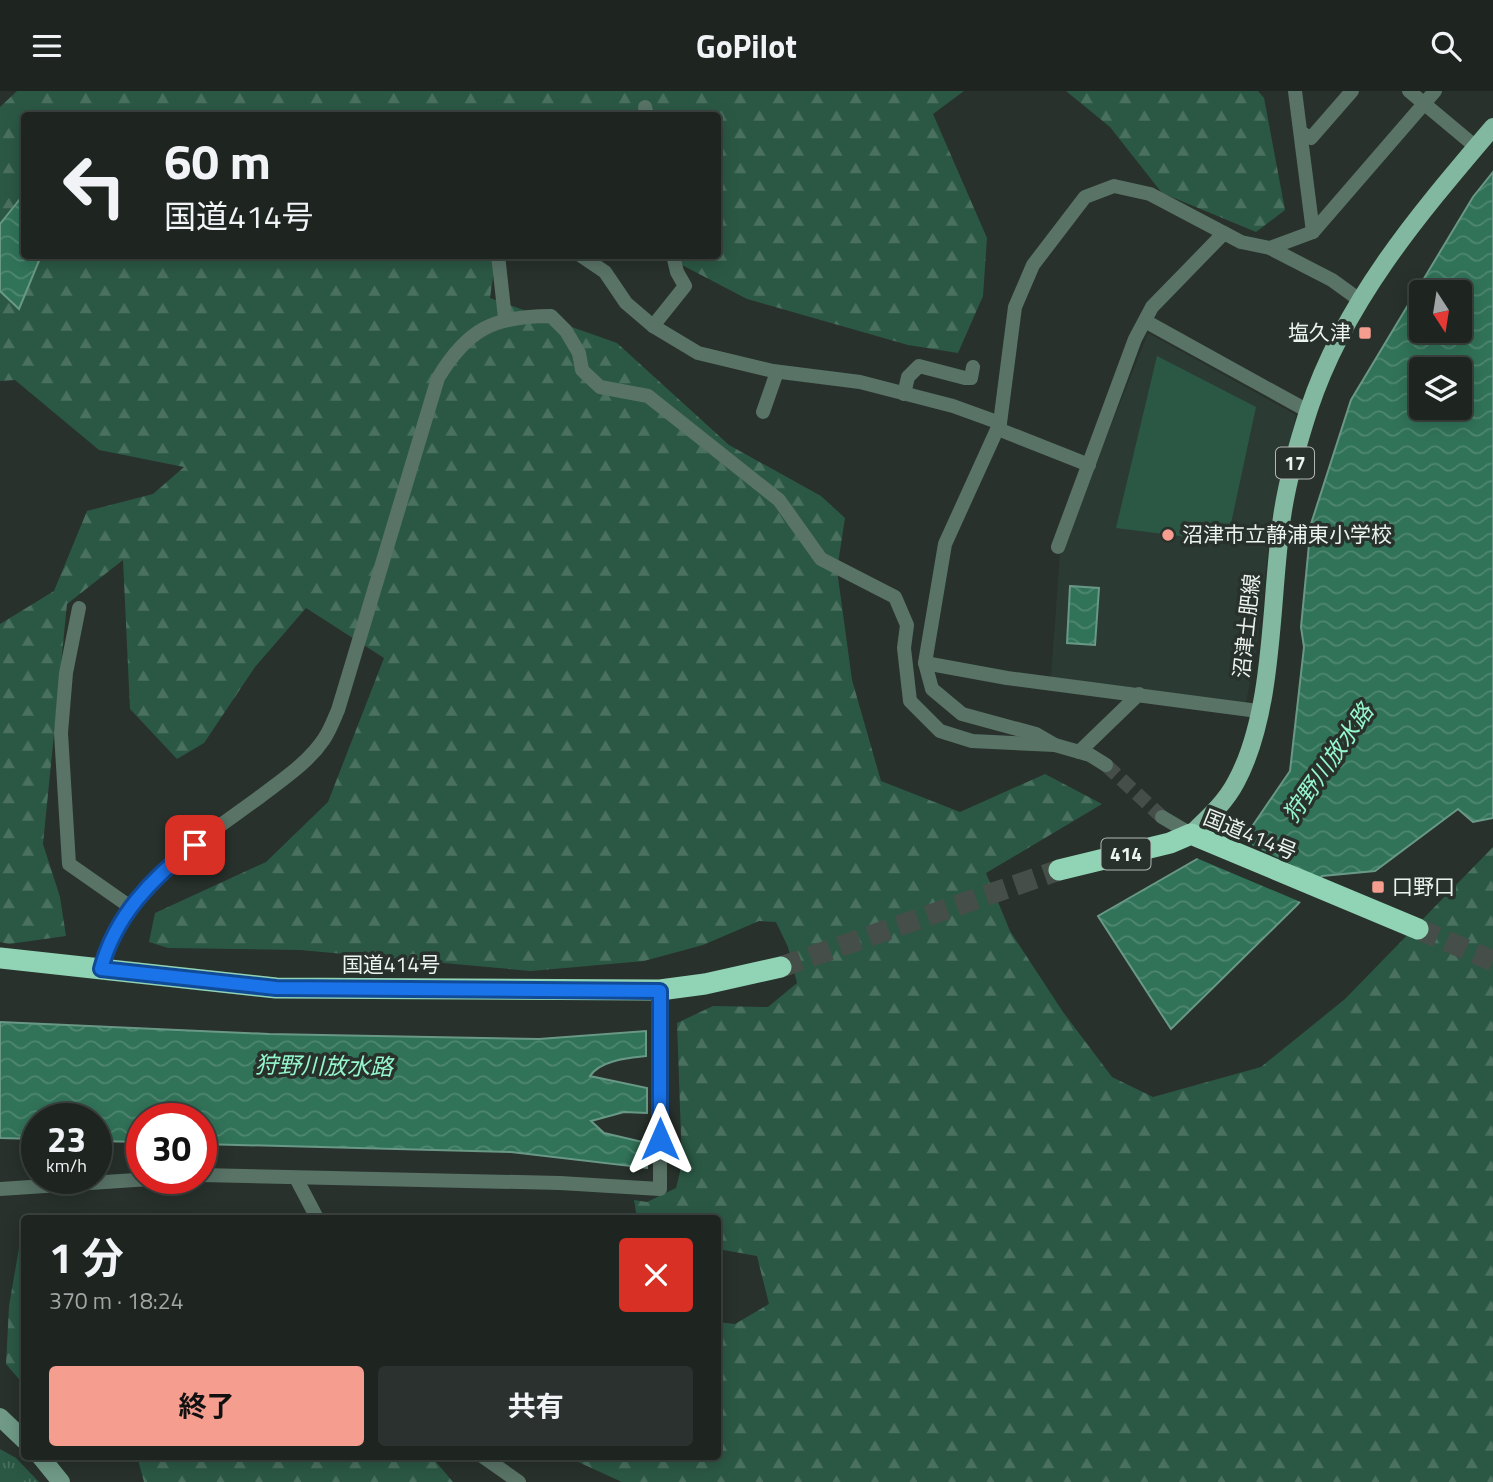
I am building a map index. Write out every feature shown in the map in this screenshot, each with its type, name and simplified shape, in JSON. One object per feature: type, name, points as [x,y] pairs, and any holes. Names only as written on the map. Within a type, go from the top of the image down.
[{"type":"highway","name":"国道414号","points":[[1059,870],[1200,838],[1321,891],[1418,929]]},
{"type":"highway","name":"国道414号","points":[[0,958],[215,984],[311,989],[660,991],[781,967]]},
{"type":"main road","name":"沼津土肥線","points":[[1200,838],[1236,781],[1248,754],[1264,685],[1282,515],[1308,411],[1323,372],[1393,247],[1493,127]]},
{"type":"street","points":[[1295,91],[1302,133],[1306,201],[1312,232]]},
{"type":"street","points":[[1302,133],[1311,138],[1352,91]]},
{"type":"street","points":[[1409,91],[1476,147]]},
{"type":"street","points":[[1270,248],[1312,232],[1435,91]]},
{"type":"street","points":[[1055,745],[1036,734],[962,714],[932,689],[925,663],[945,544],[999,426],[1015,307],[1033,265],[1085,197],[1114,186],[1133,188],[1241,242],[1270,248],[1332,280],[1361,301]]},
{"type":"street","points":[[1058,547],[1152,307],[1224,233]]},
{"type":"street","points":[[498,259],[505,318]]},
{"type":"street","points":[[586,259],[605,272],[626,303],[653,326],[698,353],[777,372],[860,382],[904,394],[999,426],[1088,465]]},
{"type":"street","points":[[653,326],[685,286],[674,259]]},
{"type":"street","points":[[101,969],[107,947],[129,906],[176,859],[298,768],[325,738],[338,710],[438,378],[462,345],[505,318],[551,316],[566,331],[579,353],[582,370],[600,387],[648,396],[779,500],[821,559],[895,597],[907,625],[904,647],[910,701],[940,731],[972,741],[1055,745],[1079,752],[1106,765]]},
{"type":"street","points":[[1145,321],[1308,411]]},
{"type":"street","points":[[904,394],[908,377],[919,366],[965,378],[971,378],[973,367]]},
{"type":"street","points":[[763,412],[777,372]]},
{"type":"street","points":[[79,608],[66,673],[61,733],[69,864],[129,906]]},
{"type":"street","points":[[925,663],[1007,678],[1258,711]]},
{"type":"street","points":[[1079,752],[1139,694]]},
{"type":"street","points":[[1162,817],[1200,838]]},
{"type":"street","points":[[217,1176],[534,1183],[660,1189],[660,991]]},
{"type":"street","points":[[296,1178],[315,1215]]},
{"type":"street","points":[[0,1188],[126,1180]]},
{"type":"street","points":[[0,1416],[21,1437]]},
{"type":"street","points":[[43,1460],[61,1482]]},
{"type":"street","points":[[487,1460],[516,1481]]},
{"type":"shaded area","name":"沼津市立静浦東小学校","points":[[1148,333],[1296,415],[1272,517],[1256,653],[1246,702],[1051,677],[1060,553]]},
{"type":"green space","points":[[17,91],[964,91],[933,114],[987,238],[983,296],[958,353],[908,345],[747,299],[682,265],[681,259],[721,259],[721,112],[21,112],[21,259],[496,259],[490,298],[617,343],[729,445],[821,496],[845,518],[837,570],[852,680],[881,781],[960,812],[1045,774],[1102,804],[986,873],[1010,931],[1063,1012],[1112,1077],[1153,1097],[1261,1067],[1345,999],[1493,847],[1493,1482],[622,1482],[574,1460],[721,1460],[721,1322],[735,1324],[769,1304],[757,1256],[721,1250],[721,1215],[636,1215],[634,1200],[647,1202],[676,1188],[682,1164],[677,1023],[713,1006],[768,1007],[797,983],[788,947],[776,922],[759,921],[703,945],[644,961],[531,971],[300,950],[168,948],[149,942],[155,913],[266,862],[328,802],[384,658],[306,608],[255,667],[204,743],[177,759],[130,709],[123,560],[67,604],[43,844],[60,897],[66,936],[9,944],[0,942],[0,624],[54,591],[87,511],[153,494],[184,467],[99,450],[15,380],[0,381],[0,107]]},
{"type":"green space","points":[[1066,91],[1258,91],[1264,98],[1285,210],[1256,232],[1162,193],[1110,127]]},
{"type":"green space","points":[[1157,356],[1256,407],[1227,542],[1116,528]]},
{"type":"green space","points":[[21,1237],[21,1382],[6,1364],[9,1306]]},
{"type":"green space","points":[[0,1449],[16,1458],[39,1482],[0,1482]]},
{"type":"green space","points":[[138,1460],[434,1460],[453,1482],[144,1482]]},
{"type":"water","name":"狩野川放水路","points":[[1493,172],[1493,818],[1473,822],[1458,809],[1375,871],[1322,876],[1297,905],[1171,1029],[1098,916],[1251,828],[1290,771],[1304,647],[1301,627],[1311,524],[1351,400],[1409,303],[1409,343],[1472,343],[1472,280],[1423,280],[1473,197]]},
{"type":"water","points":[[21,198],[21,259],[40,259],[19,309],[0,291],[0,224]]},
{"type":"water","points":[[1070,586],[1099,588],[1095,645],[1067,643]]},
{"type":"water","name":"狩野川放水路","points":[[0,1022],[269,1034],[539,1039],[646,1031],[646,1056],[608,1063],[590,1076],[647,1088],[647,1113],[624,1112],[591,1121],[604,1133],[647,1143],[647,1168],[511,1152],[217,1144],[217,1103],[126,1103],[126,1142],[112,1141],[112,1103],[21,1103],[21,1139],[0,1138]]},
{"type":"pier","points":[[1231,835],[1323,880],[1303,903],[1194,857]]},
{"type":"tunnel","points":[[1106,765],[1162,817]]},
{"type":"tunnel","points":[[781,967],[1059,870]]},
{"type":"tunnel","points":[[1418,929],[1493,961]]},
{"type":"place","name":"塩久津","points":[[1365,333]]},
{"type":"place","name":"沼津市立静浦東小学校","points":[[1168,535]]},
{"type":"place","name":"口野口","points":[[1378,887]]},
{"type":"route","points":[[195,845],[176,859],[129,906],[107,947],[101,969],[215,984],[323,990],[660,991],[660,1139]]}]
